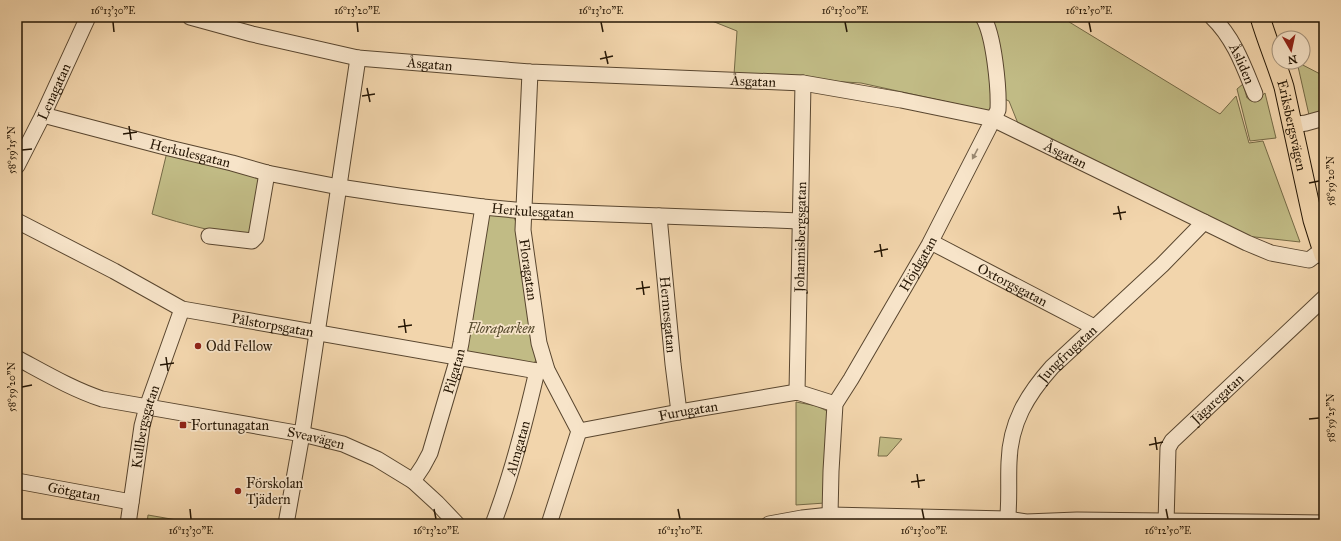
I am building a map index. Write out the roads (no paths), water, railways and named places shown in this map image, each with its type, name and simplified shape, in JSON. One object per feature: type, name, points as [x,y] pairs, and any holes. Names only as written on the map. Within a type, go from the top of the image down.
[{"type":"main road","name":"Eriksbergsvägen","points":[[1246,17],[1268,43]]},
{"type":"main road","name":"Eriksbergsvägen","points":[[1260,17],[1284,87],[1314,223],[1323,252]]},
{"type":"street","name":"Lenagatan","points":[[17,166],[43,115],[88,17]]},
{"type":"street","name":"Åsgatan","points":[[190,17],[252,34],[358,58],[530,72],[803,83],[901,100],[993,119],[1271,254],[1288,256],[1306,249],[1323,252]]},
{"type":"street","name":"Höjdgatan","points":[[830,515],[830,471],[835,404],[931,242],[998,110],[999,97],[990,35],[988,25],[983,17]]},
{"type":"street","name":"Åsliden","points":[[1212,17],[1220,24],[1232,42],[1255,94]]},
{"type":"street","points":[[286,524],[302,434],[358,58]]},
{"type":"street","name":"Floragatan","points":[[530,72],[523,230],[542,370],[579,432]]},
{"type":"street","name":"Johannisbergsgatan","points":[[797,392],[797,321],[803,83]]},
{"type":"street","name":"Herkulesgatan","points":[[43,115],[165,148],[232,163],[267,173],[339,187],[483,207],[525,211],[800,221]]},
{"type":"street","points":[[1292,125],[1324,118]]},
{"type":"street","points":[[209,236],[252,241],[256,237],[267,173]]},
{"type":"street","name":"Pilgatan","points":[[413,481],[430,453],[458,358],[483,207]]},
{"type":"street","name":"Hermesgatan","points":[[659,216],[679,412]]},
{"type":"street","name":"Pålstorpsgatan","points":[[17,221],[114,271],[182,309],[458,358],[542,370]]},
{"type":"street","name":"Jungfrugatan","points":[[1007,521],[1009,461],[1014,428],[1025,404],[1037,384],[1052,367],[1162,265],[1204,222]]},
{"type":"street","name":"Oxtorgsgatan","points":[[931,242],[1094,327]]},
{"type":"street","name":"Jägaregatan","points":[[1166,522],[1168,448],[1172,441],[1324,298]]},
{"type":"street","name":"Kullbergsgatan","points":[[128,524],[142,426],[147,407],[182,309]]},
{"type":"street","name":"Sveavägen","points":[[17,358],[84,393],[102,399],[302,434],[343,444],[377,459],[413,481],[457,524]]},
{"type":"street","name":"Almgatan","points":[[493,524],[502,502],[542,370]]},
{"type":"street","points":[[797,392],[835,404]]},
{"type":"street","name":"Furugatan","points":[[579,432],[679,412],[797,392]]},
{"type":"street","points":[[549,524],[579,432]]},
{"type":"street","name":"Götgatan","points":[[17,481],[131,502]]},
{"type":"street","points":[[769,524],[830,515],[1026,522],[1077,520],[1324,523]]},
{"type":"place","name":"Odd Fellow","points":[[198,346]]},
{"type":"place","name":"Fortunagatan","points":[[183,425]]},
{"type":"place","name":"Förskolan Tjädern","points":[[238,491]]},
{"type":"park label","name":"Floraparken","points":[[501,328]]}]
